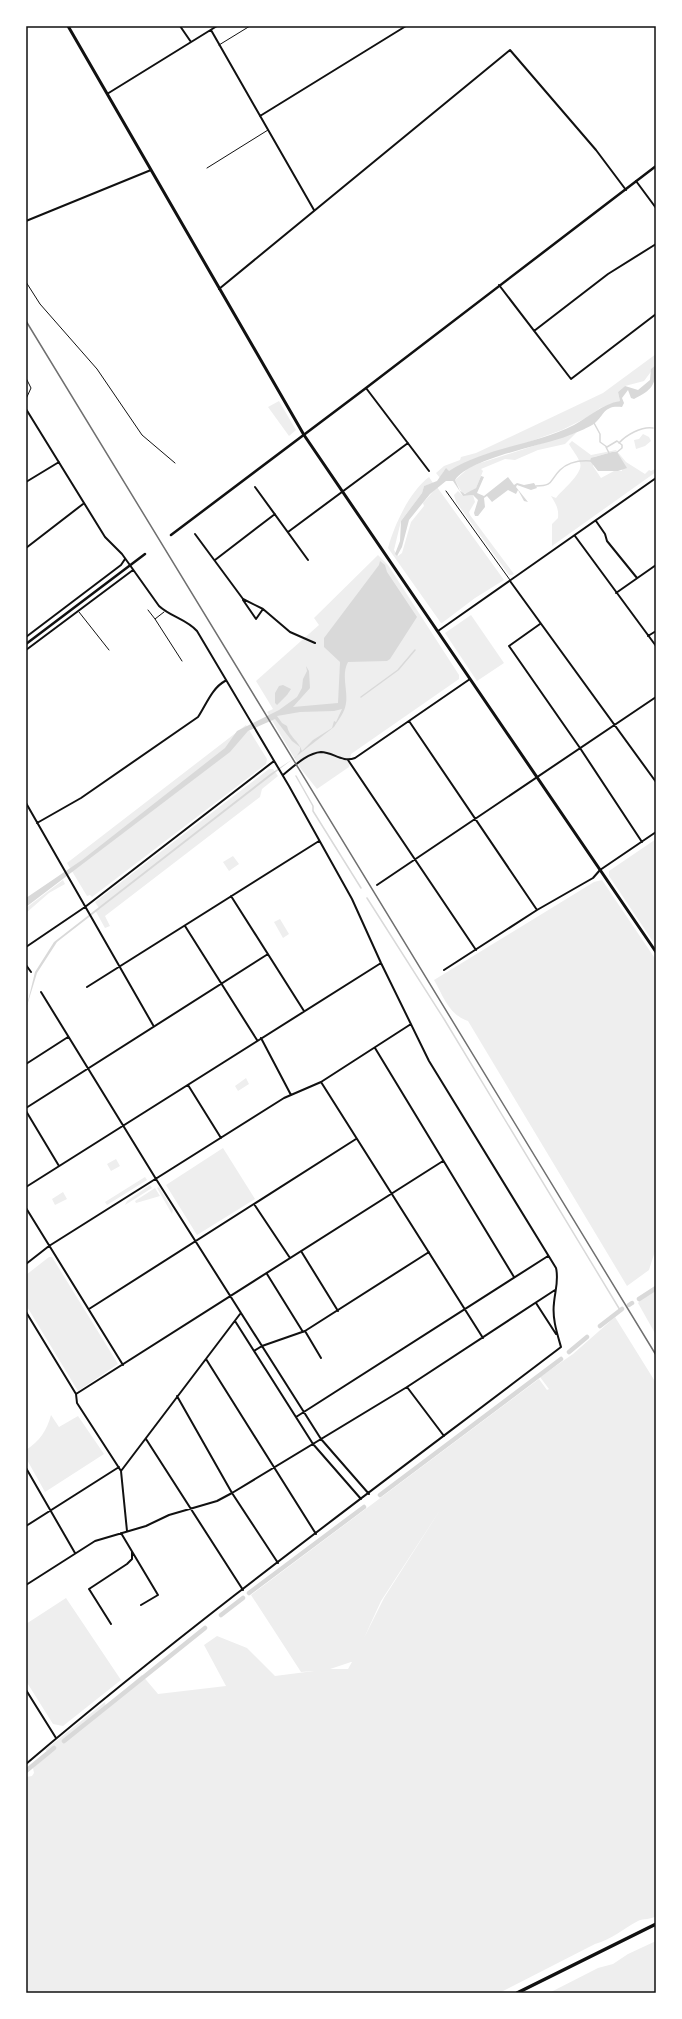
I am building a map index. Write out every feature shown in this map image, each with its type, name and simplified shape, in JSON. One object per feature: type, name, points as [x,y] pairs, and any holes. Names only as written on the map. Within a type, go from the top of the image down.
[{"type":"main road","points":[[68,26],[304,435],[656,952]]},
{"type":"main road","points":[[517,1993],[656,1924]]},
{"type":"street","points":[[180,26],[191,42]]},
{"type":"street","points":[[107,94],[217,26]]},
{"type":"street","points":[[260,116],[406,26]]},
{"type":"street","points":[[211,30],[314,210]]},
{"type":"street","points":[[219,289],[510,50],[596,150],[626,190]]},
{"type":"street","points":[[170,535],[366,388],[656,166]]},
{"type":"street","points":[[26,221],[151,170]]},
{"type":"street","points":[[636,181],[656,208]]},
{"type":"street","points":[[534,331],[608,274],[656,244]]},
{"type":"street","points":[[499,286],[571,379],[656,314]]},
{"type":"street","points":[[366,388],[429,471]]},
{"type":"street","points":[[26,409],[27,414],[59,462],[105,538],[125,559],[165,611],[192,625],[283,775],[354,903],[381,963],[429,1061],[556,1268],[556,1289],[553,1304],[554,1320],[560,1347],[243,1590],[56,1738],[26,1764]]},
{"type":"street","points":[[288,532],[408,443]]},
{"type":"street","points":[[26,482],[59,462]]},
{"type":"street","points":[[438,631],[656,478]]},
{"type":"street","points":[[255,487],[308,560]]},
{"type":"street","points":[[26,548],[84,503]]},
{"type":"street","points":[[215,560],[275,514]]},
{"type":"street","points":[[596,521],[605,534],[606,541],[637,578]]},
{"type":"street","points":[[195,534],[256,618],[263,609]]},
{"type":"street","points":[[575,536],[656,646]]},
{"type":"street","points":[[26,644],[145,554]]},
{"type":"street","points":[[26,637],[121,565],[125,559]]},
{"type":"street","points":[[616,593],[656,565]]},
{"type":"street","points":[[26,650],[133,569]]},
{"type":"street","points":[[510,581],[656,782]]},
{"type":"street","points":[[243,599],[263,609],[290,632],[315,643]]},
{"type":"street","points":[[540,624],[509,646],[580,748],[642,842]]},
{"type":"street","points":[[648,636],[656,631]]},
{"type":"street","points":[[283,775],[308,757],[317,753],[326,753],[348,760],[355,758],[470,679]]},
{"type":"street","points":[[37,823],[81,798],[198,717],[209,702],[215,688],[226,680]]},
{"type":"street","points":[[377,885],[656,697]]},
{"type":"street","points":[[409,722],[537,910]]},
{"type":"street","points":[[348,760],[476,950]]},
{"type":"street","points":[[26,948],[86,907],[274,761]]},
{"type":"street","points":[[26,803],[153,1025]]},
{"type":"street","points":[[444,970],[537,910],[593,878],[600,870],[656,832]]},
{"type":"street","points":[[87,987],[320,841]]},
{"type":"street","points":[[231,896],[304,1011]]},
{"type":"street","points":[[186,926],[257,1040]]},
{"type":"street","points":[[26,1108],[153,1025],[268,954]]},
{"type":"street","points":[[26,1187],[381,963]]},
{"type":"street","points":[[26,965],[31,972]]},
{"type":"street","points":[[41,992],[87,1069],[303,1412],[321,1439],[369,1494]]},
{"type":"street","points":[[26,1264],[49,1246],[221,1138],[291,1095],[321,1082],[412,1024]]},
{"type":"street","points":[[26,1064],[68,1037]]},
{"type":"street","points":[[262,1038],[291,1095]]},
{"type":"street","points":[[375,1048],[514,1277]]},
{"type":"street","points":[[321,1082],[483,1338]]},
{"type":"street","points":[[188,1085],[221,1138]]},
{"type":"street","points":[[26,1111],[59,1166]]},
{"type":"street","points":[[89,1309],[356,1139]]},
{"type":"street","points":[[76,1394],[124,1366],[443,1161]]},
{"type":"street","points":[[254,1204],[290,1258]]},
{"type":"street","points":[[26,1208],[124,1366]]},
{"type":"street","points":[[301,1251],[338,1311]]},
{"type":"street","points":[[254,1351],[262,1346],[304,1332],[429,1252]]},
{"type":"street","points":[[296,1416],[548,1256]]},
{"type":"street","points":[[267,1274],[321,1358]]},
{"type":"street","points":[[26,1584],[95,1541],[146,1526],[169,1515],[217,1501],[232,1494],[483,1338],[556,1289]]},
{"type":"street","points":[[536,1303],[557,1334]]},
{"type":"street","points":[[26,1312],[76,1394],[77,1403],[121,1471],[127,1531]]},
{"type":"street","points":[[121,1471],[241,1314]]},
{"type":"street","points":[[235,1321],[313,1444],[362,1499]]},
{"type":"street","points":[[206,1359],[276,1468],[316,1534]]},
{"type":"street","points":[[407,1386],[444,1436]]},
{"type":"street","points":[[177,1396],[232,1494],[278,1563]]},
{"type":"street","points":[[146,1439],[243,1590]]},
{"type":"street","points":[[26,1526],[119,1467]]},
{"type":"street","points":[[26,1468],[74,1553]]},
{"type":"street","points":[[121,1533],[158,1595],[141,1605]]},
{"type":"street","points":[[111,1624],[90,1589],[127,1564],[132,1559],[132,1552]]},
{"type":"street","points":[[26,1690],[56,1738]]},
{"type":"lane","points":[[219,45],[250,26]]},
{"type":"lane","points":[[207,168],[268,129]]},
{"type":"lane","points":[[26,282],[40,304],[97,369],[142,435],[175,463]]},
{"type":"lane","points":[[26,378],[30,388],[26,399]]},
{"type":"lane","points":[[446,491],[510,581]]},
{"type":"lane","points":[[148,610],[182,661]]},
{"type":"lane","points":[[155,620],[165,611]]},
{"type":"lane","points":[[78,612],[109,650]]},
{"type":"shaded area","points":[[656,354],[656,365],[644,381],[625,386],[618,392],[620,401],[600,408],[590,416],[562,430],[449,471],[444,471],[440,478],[436,473],[444,466],[460,460],[461,457],[476,453],[603,393]]},
{"type":"shaded area","points":[[656,365],[654,382],[649,390],[634,399],[631,398],[628,390],[622,398],[624,403],[622,407],[612,407],[608,409],[592,425],[562,438],[488,460],[474,466],[455,480],[460,491],[465,494],[476,488],[481,476],[484,477],[477,493],[484,496],[508,477],[514,485],[517,483],[524,485],[534,483],[537,488],[531,490],[517,485],[516,487],[528,502],[524,501],[518,490],[516,494],[508,490],[492,502],[487,496],[484,498],[485,507],[478,516],[475,516],[474,513],[478,500],[473,495],[463,496],[453,481],[446,481],[430,494],[409,520],[402,547],[397,556],[395,554],[400,541],[401,521],[422,493],[424,486],[437,481],[446,468],[449,471],[479,456],[559,432],[574,425],[601,408],[620,401],[618,392],[625,386],[638,390],[650,380],[651,369]]},
{"type":"shaded area","points":[[279,401],[296,430],[289,436],[268,407]]},
{"type":"shaded area","points":[[577,432],[565,444],[538,450],[515,460],[505,459],[481,469],[483,471],[476,488],[468,494],[462,493],[455,480],[471,466]]},
{"type":"shaded area","points":[[643,434],[649,437],[651,441],[645,446],[636,449],[634,440],[639,439]]},
{"type":"shaded area","points":[[572,441],[591,455],[616,450],[626,462],[645,474],[649,470],[651,471],[655,469],[656,460],[656,472],[552,546],[552,524],[558,518],[558,512],[551,496],[556,498],[576,476],[580,467],[578,458],[569,444]],"holes":[[[612,452],[617,453],[621,461],[622,471],[614,471],[601,478],[593,466],[594,457]]]},
{"type":"shaded area","points":[[617,452],[627,468],[618,471],[598,471],[590,461],[591,458]]},
{"type":"shaded area","points":[[429,477],[433,483],[424,486],[422,493],[401,521],[394,550],[398,556],[402,553],[411,522],[424,506],[423,503],[437,487],[504,580],[475,598],[442,623],[388,548],[403,510],[415,491]]},
{"type":"shaded area","points":[[458,491],[463,496],[473,495],[475,502],[469,512],[470,515],[514,574],[509,575],[456,502],[454,495]]},
{"type":"shaded area","points":[[378,555],[388,565],[459,675],[459,679],[351,754],[349,767],[317,789],[301,769],[267,712],[273,709],[256,681],[319,625],[314,618]]},
{"type":"shaded area","points":[[380,561],[385,565],[387,572],[417,617],[390,659],[387,661],[348,662],[345,672],[345,706],[342,715],[334,727],[297,756],[300,751],[300,747],[292,741],[275,719],[248,731],[230,752],[26,907],[26,898],[82,860],[225,748],[237,731],[279,710],[297,697],[302,688],[303,679],[307,671],[306,666],[309,671],[310,688],[293,707],[338,703],[340,662],[324,647],[324,638],[379,565]],"holes":[[[342,709],[336,722],[334,721],[332,728],[313,740],[302,751],[299,744],[288,730],[287,726],[282,723],[277,716],[300,712],[334,711]]]},
{"type":"shaded area","points":[[471,615],[504,663],[477,681],[445,633]]},
{"type":"shaded area","points":[[283,685],[291,689],[277,705],[275,703],[275,693],[279,686]]},
{"type":"shaded area","points":[[246,725],[267,759],[266,764],[92,897],[90,895],[87,896],[67,863]]},
{"type":"shaded area","points":[[292,760],[57,942],[37,973],[26,1009],[35,972],[54,942],[270,774]]},
{"type":"shaded area","points":[[269,769],[273,769],[278,776],[262,789],[260,797],[105,916],[110,926],[105,928],[95,910],[99,908],[95,902]]},
{"type":"shaded area","points":[[656,839],[656,946],[609,876],[609,871]]},
{"type":"shaded area","points":[[233,856],[239,864],[229,871],[223,862]]},
{"type":"shaded area","points":[[63,880],[65,884],[49,893],[26,913],[26,908]]},
{"type":"shaded area","points":[[602,880],[656,960],[656,1248],[649,1270],[627,1286],[468,1021],[461,1018],[451,1009],[434,980],[594,882]]},
{"type":"shaded area","points":[[280,919],[289,934],[283,938],[274,922]]},
{"type":"shaded area","points":[[246,1078],[249,1084],[238,1091],[235,1086]]},
{"type":"shaded area","points":[[223,1148],[255,1199],[197,1235],[166,1185]]},
{"type":"shaded area","points":[[116,1159],[120,1166],[111,1171],[107,1164]]},
{"type":"shaded area","points":[[145,1177],[147,1180],[107,1205],[105,1202]]},
{"type":"shaded area","points":[[150,1185],[152,1188],[125,1205],[127,1201]]},
{"type":"shaded area","points":[[159,1187],[173,1210],[172,1214],[157,1188]]},
{"type":"shaded area","points":[[155,1188],[160,1196],[136,1203],[135,1201]]},
{"type":"shaded area","points":[[63,1192],[67,1199],[55,1205],[52,1199]]},
{"type":"shaded area","points":[[49,1257],[52,1257],[118,1364],[78,1391],[26,1305],[26,1275]]},
{"type":"shaded area","points":[[656,1287],[656,1335],[638,1303],[637,1298]]},
{"type":"shaded area","points":[[615,1317],[656,1383],[656,1916],[638,1921],[617,1934],[499,1993],[26,1993],[26,1777],[32,1776],[34,1773],[33,1768],[50,1753],[45,1750],[105,1702],[106,1708],[109,1703],[142,1675],[158,1694],[226,1686],[204,1645],[217,1636],[247,1648],[275,1676],[314,1671],[301,1672],[251,1595],[539,1379],[547,1390],[549,1389],[540,1377],[573,1354]],"holes":[[[442,1507],[384,1598],[364,1638],[381,1601]],[[351,1662],[348,1669],[330,1669]]]},
{"type":"shaded area","points":[[51,1415],[59,1427],[78,1416],[104,1454],[45,1492],[26,1458],[26,1450],[42,1435]]},
{"type":"shaded area","points":[[66,1598],[121,1680],[63,1726],[53,1724],[26,1681],[26,1624]]},
{"type":"shaded area","points":[[656,1941],[656,1993],[549,1993],[598,1968],[613,1964],[628,1954]]},
{"type":"waterway","points":[[594,423],[600,434],[600,442],[607,447],[617,441],[622,445],[622,448],[616,453]]},
{"type":"waterway","points":[[619,443],[634,432],[644,428],[653,428]]},
{"type":"waterway","points":[[606,447],[609,453]]},
{"type":"waterway","points":[[536,486],[549,484],[563,467],[571,463],[579,461],[592,461]]},
{"type":"waterway","points":[[361,697],[398,670],[415,650]]},
{"type":"waterway","points":[[296,776],[313,806],[313,811],[361,888]]},
{"type":"waterway","points":[[367,898],[444,1019],[620,1310]]},
{"type":"waterway","points":[[639,1299],[656,1288]]},
{"type":"waterway","points":[[600,1326],[622,1309]]},
{"type":"waterway","points":[[569,1352],[587,1337]]},
{"type":"waterway","points":[[380,1495],[561,1359]]},
{"type":"waterway","points":[[249,1593],[364,1507]]},
{"type":"waterway","points":[[221,1615],[243,1598]]},
{"type":"waterway","points":[[64,1741],[205,1628]]},
{"type":"waterway","points":[[26,1771],[54,1748]]},
{"type":"railway","points":[[26,321],[656,1355]]}]
